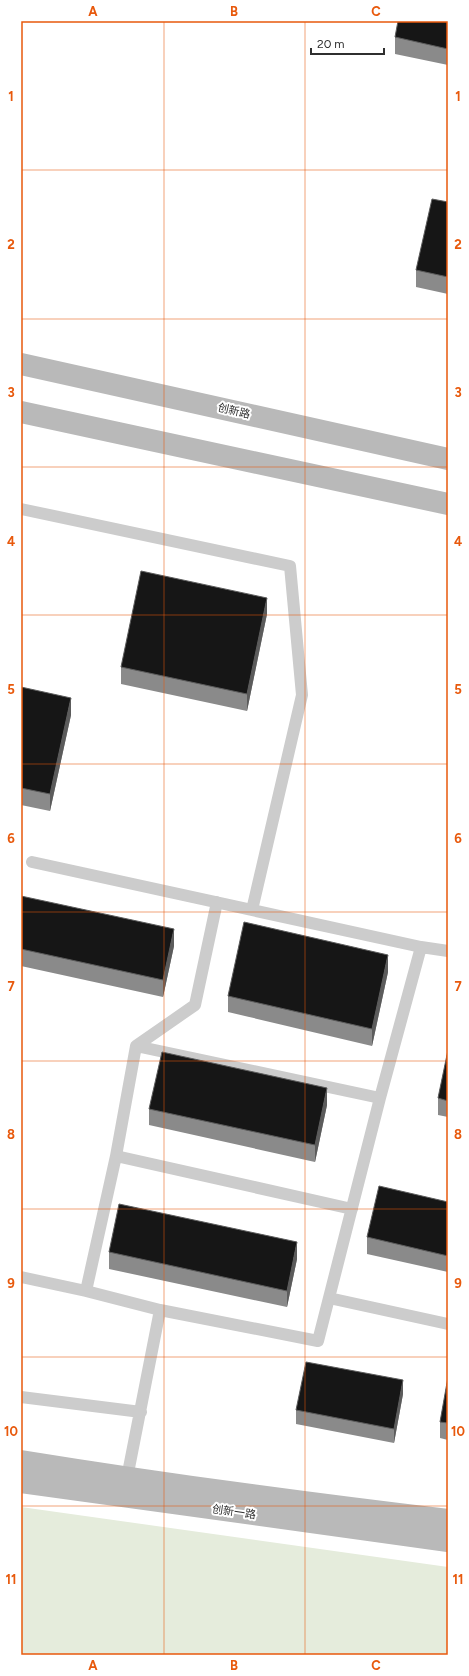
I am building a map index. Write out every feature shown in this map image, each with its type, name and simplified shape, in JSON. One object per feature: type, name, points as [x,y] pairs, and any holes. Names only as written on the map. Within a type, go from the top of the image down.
[{"type":"main road","name":"创新路","points":[[21,364],[448,459]]},
{"type":"main road","points":[[21,412],[448,504]]},
{"type":"main road","name":"创新一路","points":[[21,1461],[127,1478],[341,1508],[448,1520]]},
{"type":"main road","name":"创新一路","points":[[21,1482],[448,1542]]},
{"type":"lane","points":[[21,509],[290,566],[302,695],[252,910]]},
{"type":"lane","points":[[32,862],[421,947],[448,951]]},
{"type":"lane","points":[[86,1291],[116,1156],[136,1046],[195,1005],[217,902]]},
{"type":"lane","points":[[21,1277],[86,1291],[160,1310],[318,1341],[380,1098],[421,947]]},
{"type":"lane","points":[[136,1046],[380,1098]]},
{"type":"lane","points":[[116,1156],[352,1209]]},
{"type":"lane","points":[[329,1298],[448,1324]]},
{"type":"lane","points":[[127,1478],[160,1310]]},
{"type":"lane","points":[[21,1397],[141,1412]]},
{"type":"green space","points":[[21,1507],[448,1567],[448,1655],[21,1655]]},
{"type":"building","points":[[398,21],[448,21],[448,49],[395,37]]},
{"type":"building","points":[[432,199],[448,202],[448,277],[416,270]]},
{"type":"building","points":[[141,571],[267,598],[247,694],[121,667]]},
{"type":"building","points":[[21,687],[71,698],[50,794],[21,788]]},
{"type":"building","points":[[21,896],[174,929],[163,980],[21,949]]},
{"type":"building","points":[[244,922],[388,955],[372,1029],[228,996]]},
{"type":"building","points":[[448,1050],[448,1101],[438,1098]]},
{"type":"building","points":[[162,1052],[327,1088],[315,1145],[149,1109]]},
{"type":"building","points":[[379,1186],[448,1202],[448,1256],[367,1237]]},
{"type":"building","points":[[119,1204],[297,1242],[287,1291],[109,1252]]},
{"type":"building","points":[[306,1362],[403,1380],[394,1429],[296,1410]]},
{"type":"building","points":[[448,1377],[448,1423],[440,1422]]}]
